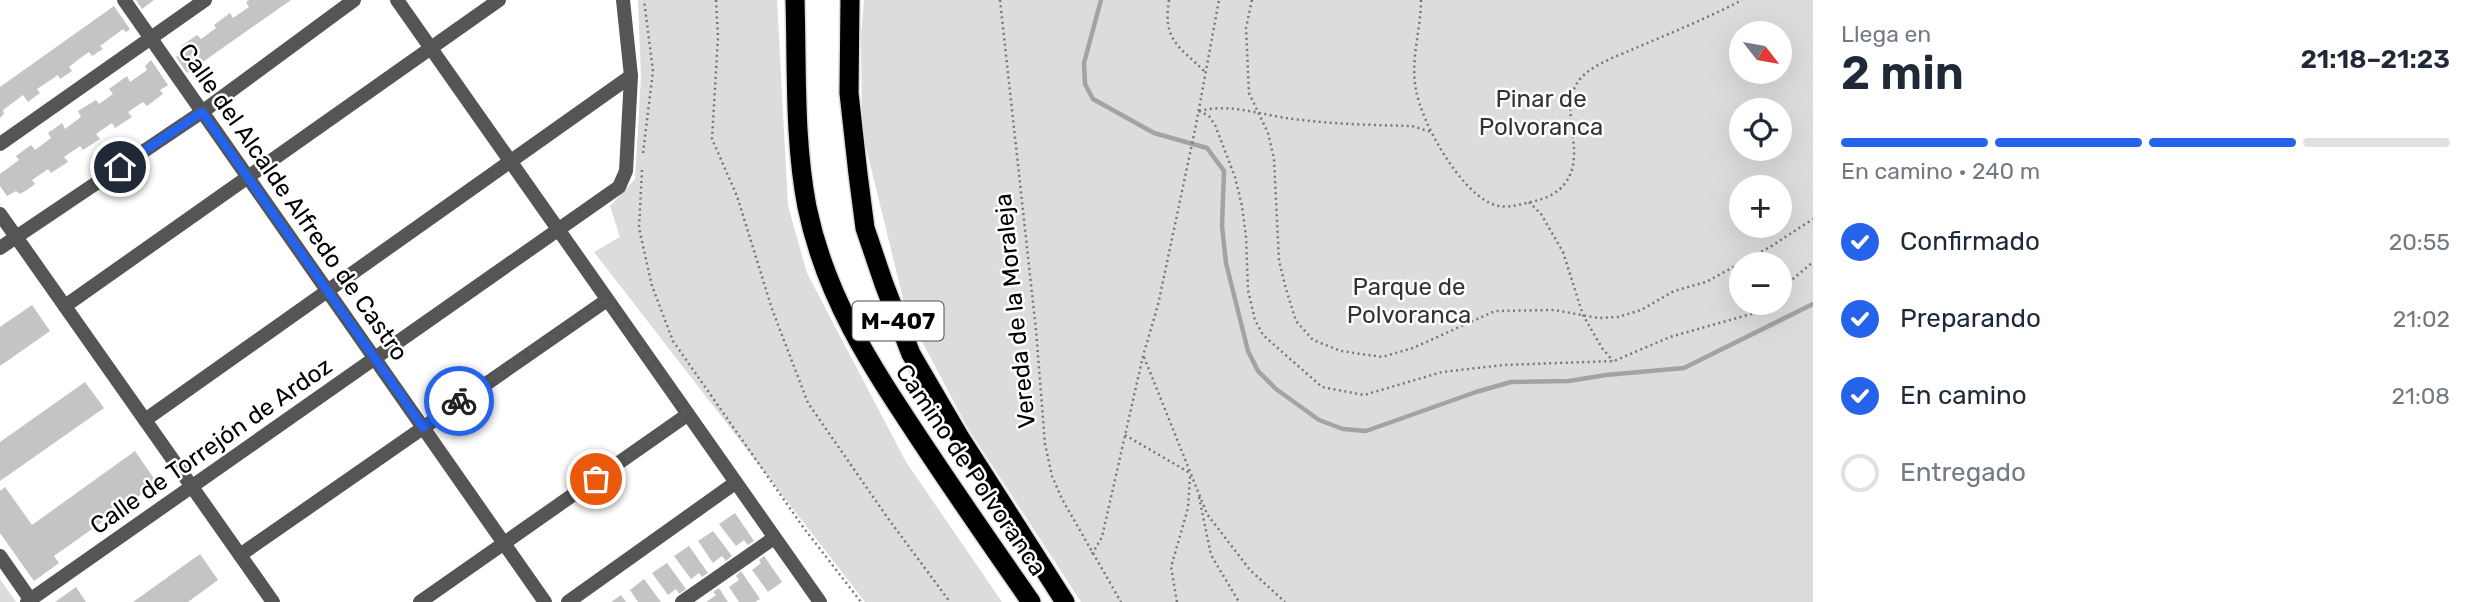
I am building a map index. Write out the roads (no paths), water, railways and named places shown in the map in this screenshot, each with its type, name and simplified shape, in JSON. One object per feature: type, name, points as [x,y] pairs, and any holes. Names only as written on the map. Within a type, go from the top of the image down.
[{"type":"highway","name":"Camino de Polvoranca","points":[[795,0],[798,125],[807,206],[822,261],[843,316],[878,378],[1031,602]]},
{"type":"highway","name":"Camino de Polvoranca","points":[[850,0],[849,93],[858,174],[865,228],[884,284],[911,354],[958,436],[1065,602]]},
{"type":"street","name":"Calle del Alcalde Alfredo de Castro","points":[[124,0],[545,602]]},
{"type":"street","points":[[0,144],[205,0]]},
{"type":"street","points":[[0,248],[202,112],[354,0]]},
{"type":"street","points":[[397,0],[820,602]]},
{"type":"street","points":[[65,306],[499,0]]},
{"type":"street","name":"Calle de Torrejón de Ardoz","points":[[30,601],[616,190],[624,180],[626,171],[631,76],[623,0]]},
{"type":"street","points":[[145,420],[631,76]]},
{"type":"street","points":[[0,214],[273,602]]},
{"type":"street","points":[[240,555],[607,300]]},
{"type":"street","points":[[420,602],[687,415]]},
{"type":"street","points":[[568,602],[735,483]]},
{"type":"street","points":[[682,602],[774,538]]},
{"type":"street","points":[[0,556],[30,601]]},
{"type":"waterway","points":[[1101,0],[1084,63],[1085,84],[1093,99],[1154,133],[1207,148],[1224,171],[1222,226],[1226,263],[1248,351],[1258,371],[1276,389],[1319,420],[1343,429],[1366,431],[1511,382],[1569,381],[1684,368],[1813,304]]},
{"type":"park label","name":"Pinar de Polvoranca","points":[[1541,113]]},
{"type":"park label","name":"Parque de Polvoranca","points":[[1409,301]]}]
